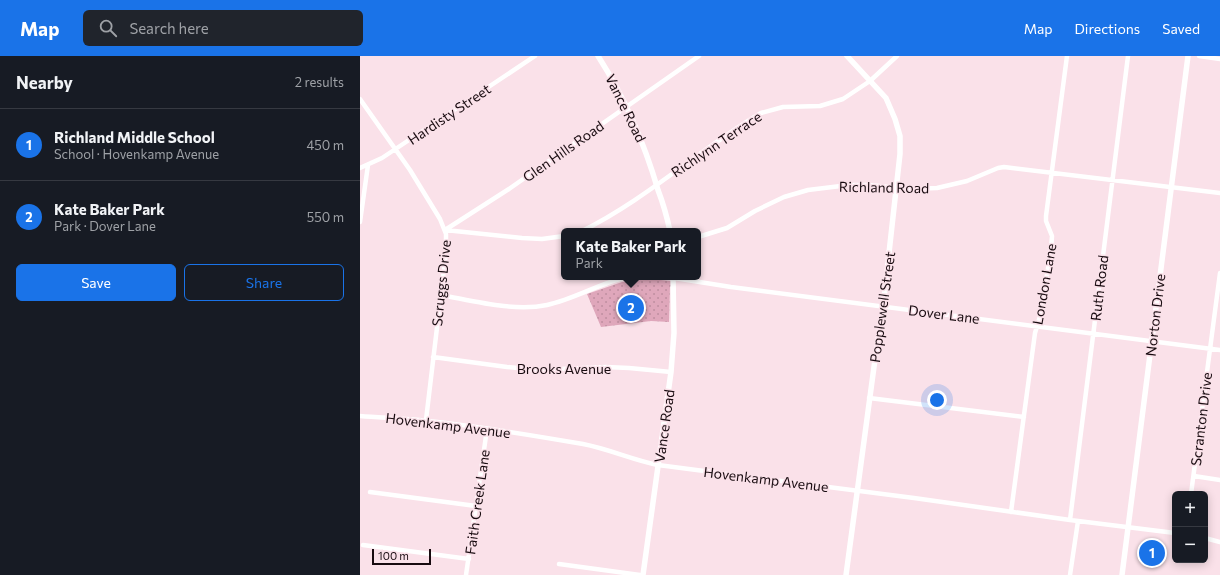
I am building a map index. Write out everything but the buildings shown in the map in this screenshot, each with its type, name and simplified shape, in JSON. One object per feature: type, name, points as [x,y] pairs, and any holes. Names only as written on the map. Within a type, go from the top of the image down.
[{"type":"street","name":"Hardisty Street","points":[[360,168],[382,158],[535,56]]},
{"type":"street","name":"Vance Road","points":[[598,56],[613,78],[628,106],[657,184],[669,228]]},
{"type":"street","name":"Glen Hills Road","points":[[445,230],[509,189],[699,56]]},
{"type":"street","name":"Popplewell Street","points":[[846,575],[869,398],[883,306],[900,154],[900,136],[886,98],[847,56]]},
{"type":"street","name":"Richlynn Terrace","points":[[588,228],[657,184],[761,113],[783,107],[812,107],[826,105],[843,99],[870,81],[897,56]]},
{"type":"street","name":"London Lane","points":[[1012,512],[1035,333],[1041,314],[1051,249],[1052,236],[1046,221],[1046,216],[1067,56]]},
{"type":"street","name":"Ruth Road","points":[[1070,520],[1128,56]]},
{"type":"street","name":"Norton Drive","points":[[1122,575],[1188,56]]},
{"type":"street","points":[[1199,56],[1220,58]]},
{"type":"street","name":"Scruggs Drive","points":[[360,99],[396,149],[434,208],[445,230],[447,240],[446,252],[426,420]]},
{"type":"street","points":[[360,222],[368,165]]},
{"type":"street","name":"Richland Road","points":[[701,235],[727,228],[755,211],[784,197],[808,190],[850,185],[920,189],[948,186],[1004,167],[1220,193]]},
{"type":"street","points":[[445,230],[522,238],[542,239],[561,236]]},
{"type":"street","name":"Scranton Drive","points":[[1192,491],[1220,273]]},
{"type":"street","points":[[441,295],[510,306],[534,306],[562,301],[616,280]]},
{"type":"street","name":"Vance Road","points":[[643,575],[671,372],[674,333],[672,280]]},
{"type":"street","name":"Dover Lane","points":[[694,280],[1220,350]]},
{"type":"street","name":"Brooks Avenue","points":[[433,358],[537,370],[606,367],[671,372]]},
{"type":"street","points":[[869,398],[1024,417]]},
{"type":"street","name":"Hovenkamp Avenue","points":[[360,416],[426,420],[584,444],[643,462],[658,465],[1172,534]]},
{"type":"street","name":"Faith Creek Lane","points":[[466,575],[487,429]]},
{"type":"street","points":[[1194,476],[1220,480]]},
{"type":"street","points":[[370,492],[476,506]]},
{"type":"street","points":[[1070,575],[1078,521]]},
{"type":"street","points":[[1208,539],[1220,542]]},
{"type":"street","points":[[363,544],[469,559]]},
{"type":"street","points":[[559,564],[640,575]]},
{"type":"shaded area","points":[[641,280],[671,281],[669,322],[651,321],[601,327],[587,294],[622,282]]},
{"type":"place","name":"Kate Baker Park","points":[[631,308]]},
{"type":"place","name":"Richland Middle School","points":[[1152,553]]}]
